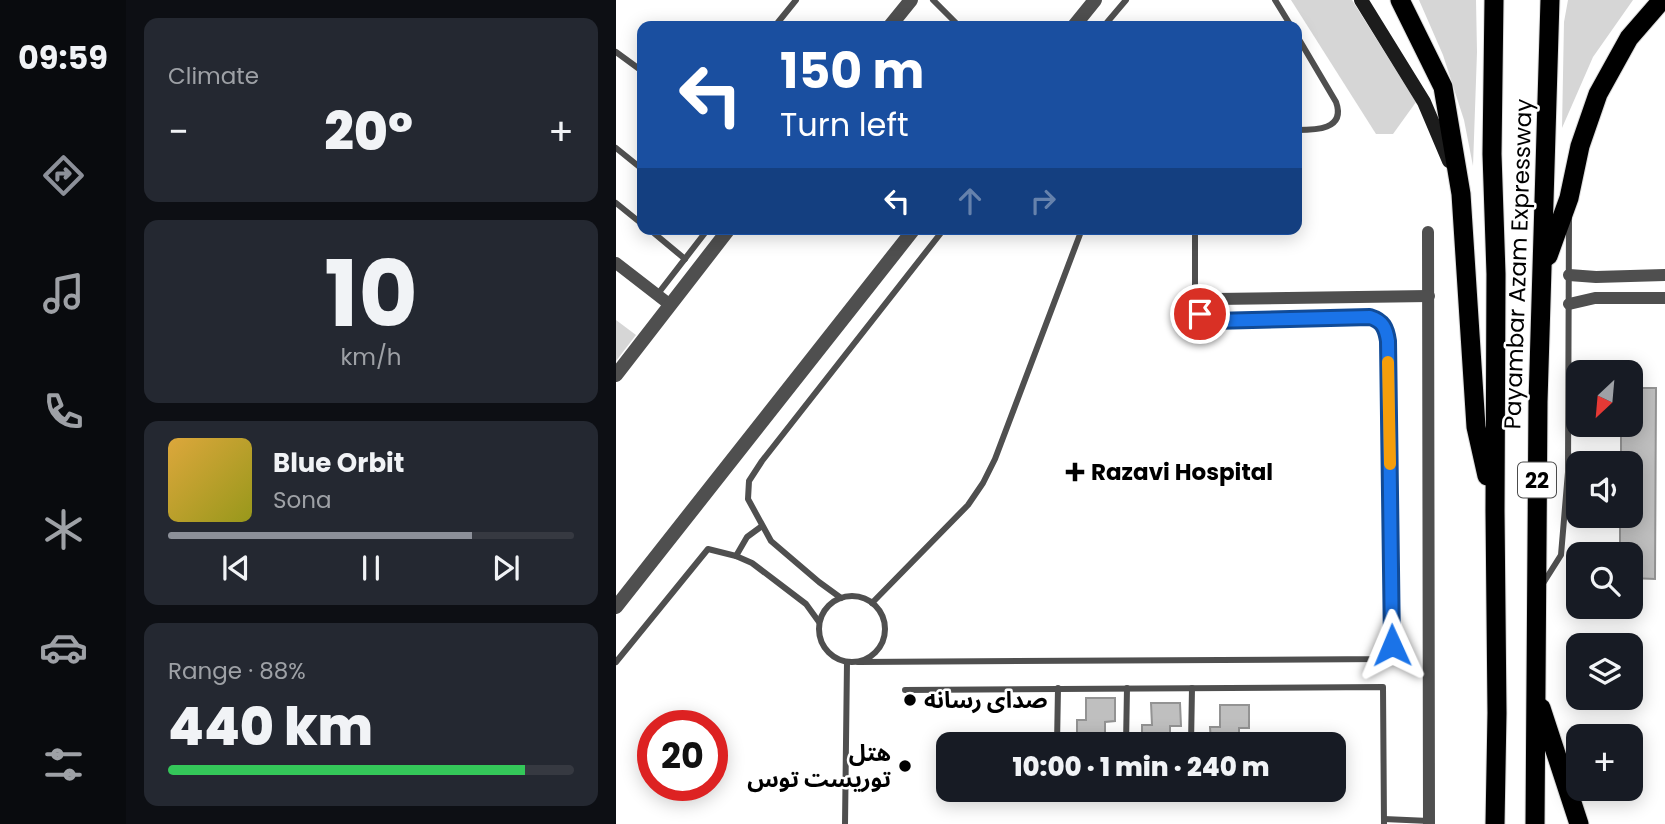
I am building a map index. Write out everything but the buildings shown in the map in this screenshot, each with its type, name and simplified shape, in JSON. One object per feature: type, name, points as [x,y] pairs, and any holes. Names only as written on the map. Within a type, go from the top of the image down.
[{"type":"highway","points":[[1399,0],[1443,87],[1461,194],[1476,427],[1494,511]]},
{"type":"highway","name":"Payambar Azam Expressway","points":[[1535,824],[1538,402],[1549,0]]},
{"type":"highway","points":[[1543,270],[1569,198],[1580,146],[1598,94],[1629,38],[1662,0]]},
{"type":"highway","name":"Payambar Azam Expressway","points":[[1493,4],[1492,154],[1496,274],[1495,824]]},
{"type":"highway","points":[[1535,691],[1579,824]]},
{"type":"main road","points":[[1361,0],[1424,102],[1461,194]]},
{"type":"street","points":[[894,21],[911,0]]},
{"type":"street","points":[[1078,21],[1095,0]]},
{"type":"street","points":[[1429,232],[1429,822]]},
{"type":"street","points":[[616,375],[724,235]]},
{"type":"street","points":[[616,607],[909,235]]},
{"type":"street","points":[[616,264],[669,304]]},
{"type":"street","points":[[1569,275],[1665,275]]},
{"type":"street","points":[[1216,299],[1429,296]]},
{"type":"street","points":[[1569,304],[1595,298],[1665,298]]},
{"type":"lane","points":[[779,21],[796,0]]},
{"type":"lane","points":[[933,0],[954,21]]},
{"type":"lane","points":[[1108,21],[1126,0]]},
{"type":"lane","points":[[1275,0],[1288,21]]},
{"type":"lane","points":[[1302,44],[1339,108],[1338,117],[1328,127],[1302,130]]},
{"type":"lane","points":[[616,52],[637,67]]},
{"type":"lane","points":[[616,148],[637,165]]},
{"type":"lane","points":[[1536,595],[1561,555],[1568,472],[1569,198]]},
{"type":"lane","points":[[616,203],[637,220]]},
{"type":"lane","points":[[656,235],[685,259]]},
{"type":"lane","points":[[657,295],[703,235]]},
{"type":"lane","points":[[841,598],[771,541],[748,499],[749,481],[939,235]]},
{"type":"lane","points":[[872,603],[968,505],[983,483],[995,459],[1080,235]]},
{"type":"lane","points":[[858,662],[876,651],[885,632],[879,611],[872,603],[852,596],[831,603],[819,622],[819,633],[828,652],[847,662],[858,662],[1385,659],[1390,653],[1392,617],[1386,331],[1382,323],[1370,317],[1213,321],[1207,318],[1200,314],[1195,303],[1195,235]]},
{"type":"lane","points":[[736,555],[747,537],[762,526]]},
{"type":"lane","points":[[616,662],[708,549],[736,555],[752,563],[806,604],[819,622]]},
{"type":"lane","points":[[845,824],[847,662]]},
{"type":"lane","points":[[905,690],[1383,687],[1384,822],[1429,822]]},
{"type":"lane","points":[[1057,732],[1058,688]]},
{"type":"lane","points":[[1126,732],[1127,688]]},
{"type":"lane","points":[[1191,732],[1192,688]]},
{"type":"shaded area","points":[[1291,0],[1352,0],[1416,102],[1393,134],[1376,134]]},
{"type":"shaded area","points":[[1419,0],[1476,0],[1473,166],[1464,120],[1443,55]]},
{"type":"shaded area","points":[[1568,0],[1633,0],[1593,57],[1562,128],[1564,22]]},
{"type":"shaded area","points":[[616,320],[636,335],[616,361]]},
{"type":"slow traffic","points":[[1388,362],[1390,464]]},
{"type":"place","name":"Razavi Hospital","points":[[1075,472]]},
{"type":"place","name":"صدای رسانه","points":[[910,700]]},
{"type":"place","name":"هتل توریست توس","points":[[905,766]]},
{"type":"route","points":[[1200,314],[1213,321],[1370,317],[1382,323],[1388,341],[1392,645]]}]
